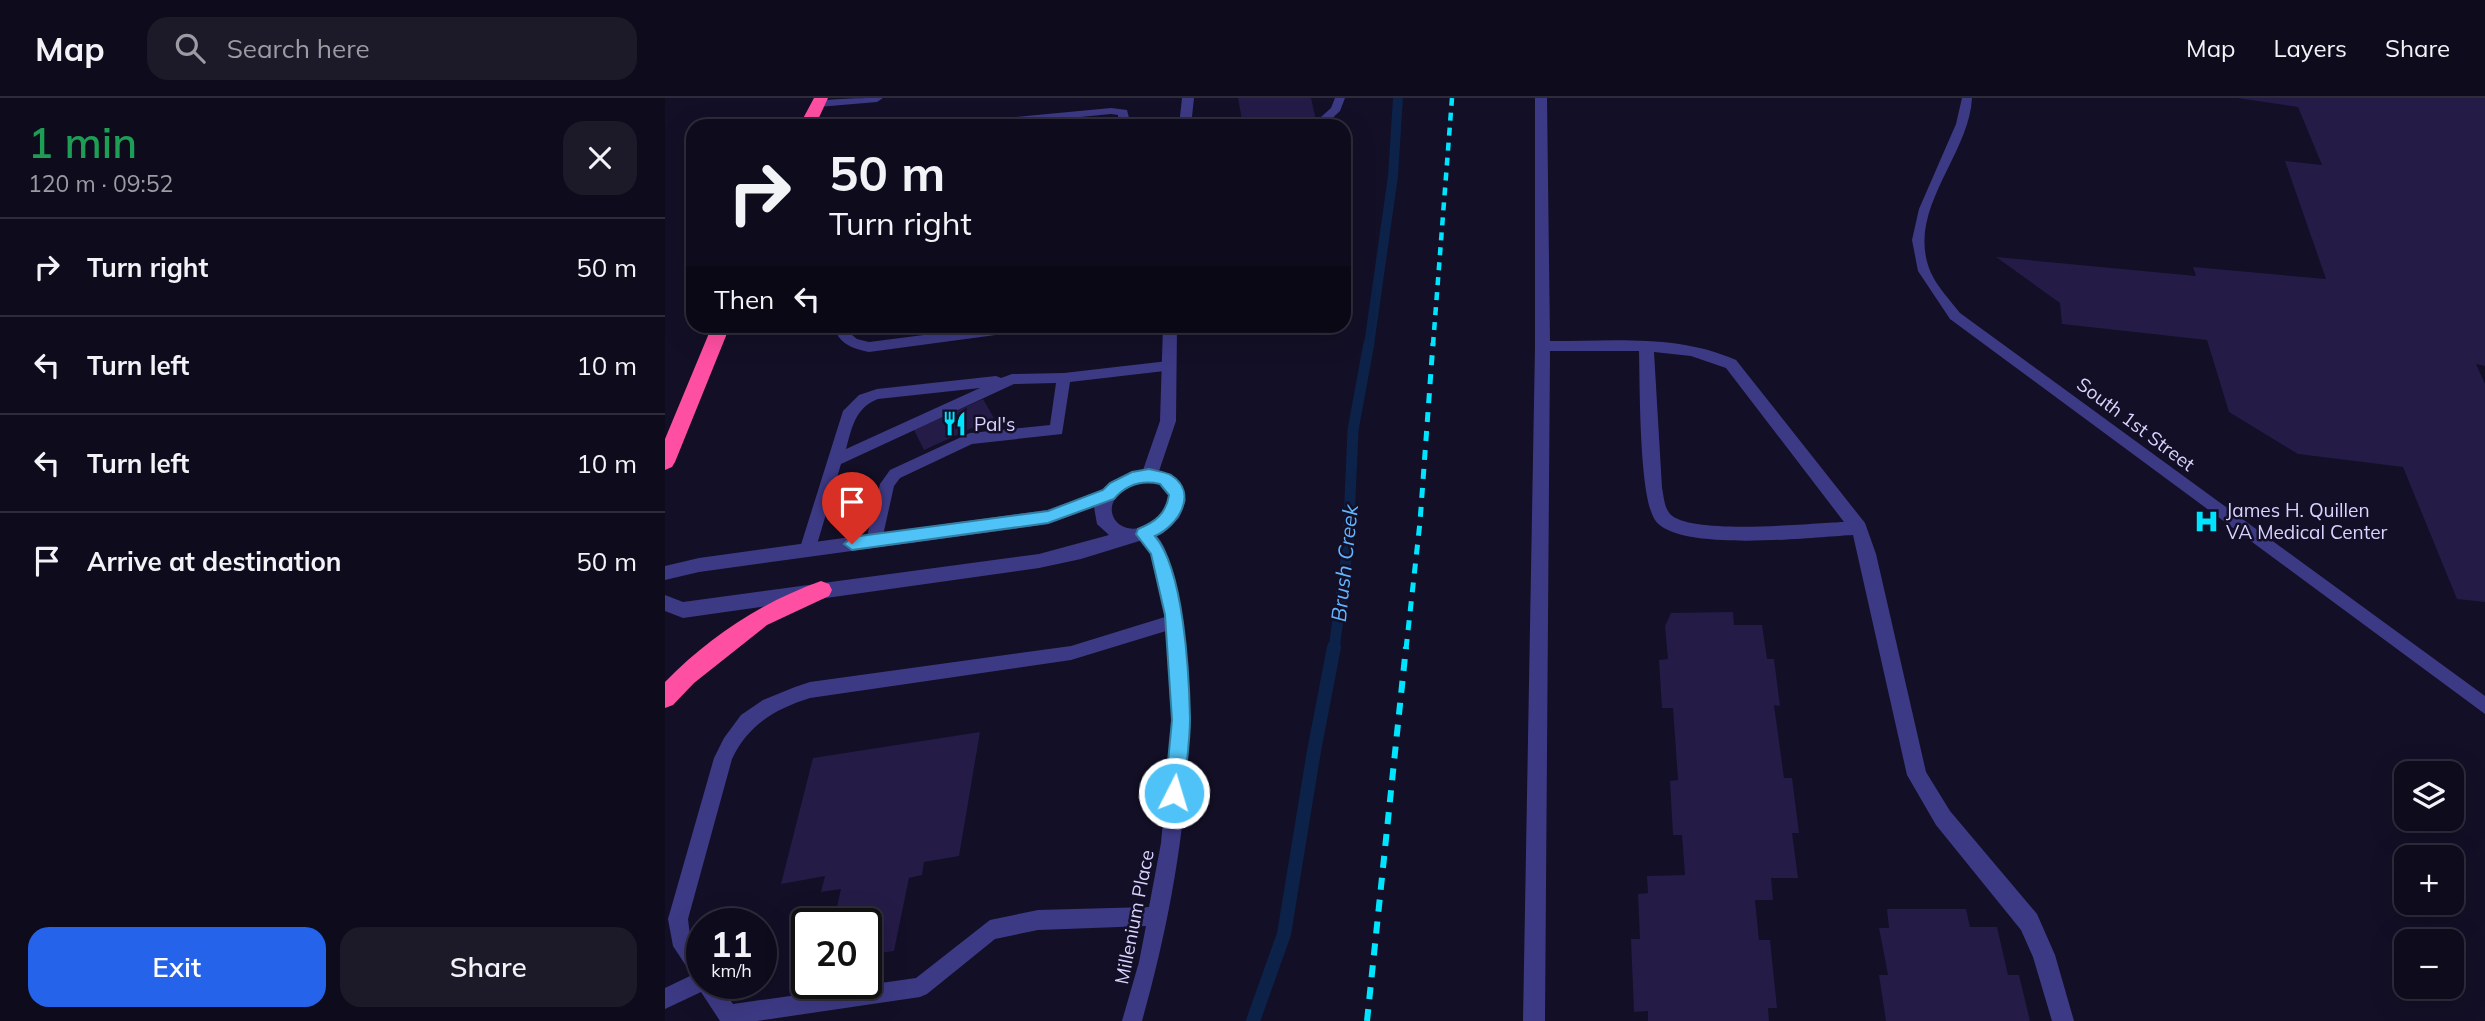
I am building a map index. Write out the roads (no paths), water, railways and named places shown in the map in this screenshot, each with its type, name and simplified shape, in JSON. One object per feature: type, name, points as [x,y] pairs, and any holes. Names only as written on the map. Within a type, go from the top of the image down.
[{"type":"highway","points":[[810,119],[819,101]]},
{"type":"highway","points":[[665,462],[718,333]]},
{"type":"highway","points":[[665,698],[685,676],[759,618],[821,590]]},
{"type":"street","points":[[819,101],[877,98]]},
{"type":"street","points":[[1186,119],[1188,98]]},
{"type":"street","points":[[1534,1021],[1543,346],[1541,98]]},
{"type":"street","points":[[1149,475],[1168,421],[1170,333]]},
{"type":"street","points":[[1543,346],[1646,348],[1698,351],[1717,355],[1731,364],[1859,528],[1917,775],[1943,818],[2029,922],[2045,955],[2063,1021]]},
{"type":"street","points":[[1646,348],[1654,488],[1657,511],[1668,522],[1685,529],[1712,533],[1859,528]]},
{"type":"street","points":[[665,573],[699,565],[1048,517],[1108,495],[1126,481],[1149,475],[1164,479],[1174,486],[1178,501],[1174,512],[1165,522],[1136,535],[1065,556],[683,610],[665,603]]},
{"type":"street","points":[[1108,495],[1102,506],[1106,526],[1115,533],[1136,535]]},
{"type":"lane","points":[[1324,119],[1336,108],[1341,98]]},
{"type":"lane","name":"South 1st Street","points":[[1967,98],[1965,114],[1921,223],[1917,249],[1925,274],[1955,316],[2485,706]]},
{"type":"lane","points":[[1038,119],[1111,111],[1123,112],[1124,119]]},
{"type":"lane","points":[[846,333],[845,336],[853,343],[869,347],[973,333]]},
{"type":"lane","points":[[807,551],[850,411],[864,399],[877,394],[1012,379],[1064,377],[1168,366]]},
{"type":"lane","points":[[874,540],[887,484],[895,474],[970,439],[1057,430],[1064,377]]},
{"type":"lane","points":[[834,461],[1012,379]]},
{"type":"lane","name":"Millenium Place","points":[[1132,1021],[1149,962],[1170,843],[1181,720],[1174,621],[1159,552],[1136,535]]},
{"type":"lane","points":[[686,948],[680,939],[678,919],[723,758],[731,737],[775,700],[810,690],[1071,653],[1174,621]]},
{"type":"lane","points":[[718,999],[728,1015],[920,987],[990,930],[1038,920],[1158,916]]},
{"type":"lane","points":[[665,999],[686,989]]},
{"type":"waterway","name":"Brush Creek","points":[[1369,345],[1393,176],[1398,98]]},
{"type":"waterway","name":"Brush Creek","points":[[1334,649],[1348,545],[1353,430],[1369,343]]},
{"type":"waterway","name":"Brush Creek","points":[[1253,1021],[1284,934],[1334,647]]},
{"type":"railway","points":[[1433,345],[1452,98]]},
{"type":"railway","points":[[1406,649],[1420,522],[1433,343]]},
{"type":"railway","points":[[1367,1021],[1406,647]]},
{"type":"place","name":"Pal's","points":[[954,424]]},
{"type":"place","name":"James H. Quillen VA Medical Center","points":[[2206,521]]}]
